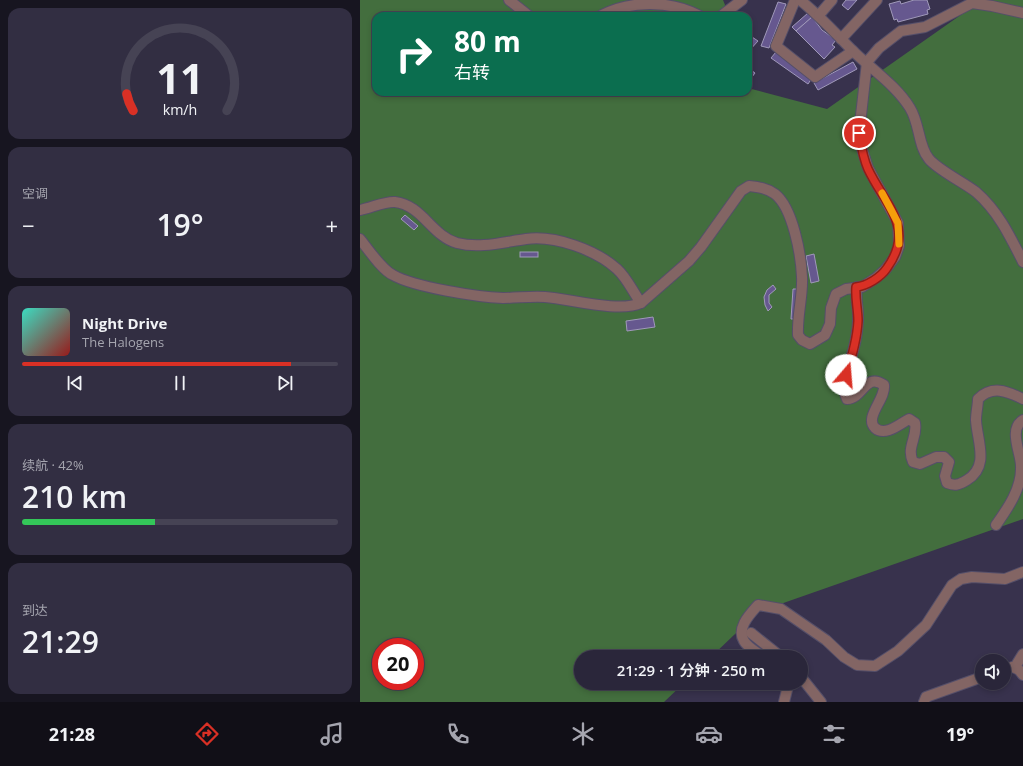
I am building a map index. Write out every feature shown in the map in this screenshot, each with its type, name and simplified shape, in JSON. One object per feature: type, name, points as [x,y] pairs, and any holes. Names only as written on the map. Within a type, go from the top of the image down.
[{"type":"street","points":[[509,0],[524,12]]},
{"type":"street","points":[[726,12],[742,0]]},
{"type":"street","points":[[795,0],[776,46],[815,77],[853,51]]},
{"type":"street","points":[[800,0],[819,15],[853,51],[867,62],[909,107],[917,122],[922,147],[929,159],[975,192],[990,206],[1005,226],[1023,262]]},
{"type":"street","points":[[819,15],[832,0]]},
{"type":"street","points":[[841,39],[877,0]]},
{"type":"street","points":[[607,12],[636,2],[658,1],[690,9],[694,12]]},
{"type":"street","points":[[360,239],[391,275],[403,279],[449,290],[502,298],[544,297],[620,307],[635,306],[641,303],[689,261],[701,247],[741,191],[749,186],[767,189],[776,194],[784,205],[792,224],[799,253],[802,276],[801,306],[797,325],[798,335],[802,340],[810,344],[818,341],[826,335],[830,324],[830,308],[836,294],[846,289],[862,287],[876,278],[885,270],[894,257],[899,246],[900,234],[898,223],[868,168],[859,133],[867,62],[879,48],[901,31],[925,27],[964,3],[992,6],[1023,13]]},
{"type":"street","points":[[360,210],[394,202],[404,204],[419,213],[443,237],[465,245],[494,244],[540,238],[571,243],[616,268],[641,303]]},
{"type":"street","points":[[856,287],[855,299],[858,307],[856,342],[842,385],[843,392],[847,399],[852,399],[871,381],[878,381],[884,385],[885,392],[873,414],[872,420],[874,427],[880,431],[888,431],[909,419],[915,423],[917,430],[911,446],[910,455],[913,462],[920,464],[936,458],[944,457],[949,462],[945,476],[947,483],[954,486],[961,484],[970,478],[980,461],[981,443],[976,420],[978,399],[991,390],[1005,392],[1023,399]]},
{"type":"street","points":[[996,525],[1010,504],[1022,478],[1022,464],[1015,435],[1020,422],[1023,420]]},
{"type":"street","points":[[754,650],[744,642],[742,633],[746,618],[758,605],[781,609],[826,640],[844,657],[857,665],[875,666],[898,651],[926,625],[952,585],[961,579],[972,577],[1005,579],[1023,572]]},
{"type":"street","points":[[751,633],[772,650]]},
{"type":"street","points":[[1011,668],[1015,667],[1023,654]]},
{"type":"street","points":[[1011,669],[1019,670],[1023,676]]},
{"type":"street","points":[[924,702],[926,698],[975,680]]},
{"type":"street","points":[[808,686],[821,702]]},
{"type":"street","points":[[784,702],[787,690]]},
{"type":"green space","points":[[360,0],[723,0],[725,5],[723,12],[372,12],[372,96],[752,96],[752,89],[827,109],[982,0],[1023,0],[1023,519],[758,612],[718,650],[574,650],[574,690],[677,690],[664,702],[360,702]]},
{"type":"building","points":[[846,0],[857,0],[848,10],[842,5]]},
{"type":"building","points":[[914,0],[927,0],[930,9],[927,10],[928,14],[898,22],[897,19],[894,20],[889,4],[900,1],[901,4]]},
{"type":"building","points":[[778,2],[786,4],[769,48],[761,46]]},
{"type":"building","points":[[808,13],[812,17],[796,31],[792,27]]},
{"type":"building","points":[[812,17],[822,30],[836,40],[832,45],[835,47],[824,59],[796,31]]},
{"type":"building","points":[[752,37],[758,41],[752,48]]},
{"type":"building","points":[[776,52],[812,78],[808,84],[771,58]]},
{"type":"building","points":[[853,62],[857,69],[818,90],[814,83]]},
{"type":"building","points":[[405,215],[418,226],[414,230],[401,219]]},
{"type":"building","points":[[520,252],[538,252],[538,257],[520,257]]},
{"type":"building","points":[[814,254],[819,281],[811,283],[806,256]]},
{"type":"building","points":[[773,285],[776,289],[769,295],[769,303],[772,307],[768,311],[765,305],[764,297],[767,290]]},
{"type":"building","points":[[793,289],[800,289],[798,319],[791,319]]},
{"type":"building","points":[[653,317],[655,327],[627,331],[626,321]]},
{"type":"slow traffic","points":[[882,193],[898,223],[900,234],[899,244]]},
{"type":"route","points":[[846,375],[856,342],[858,321],[858,307],[855,299],[856,287],[862,287],[885,270],[894,257],[899,246],[900,234],[898,223],[868,168],[859,133]]}]
